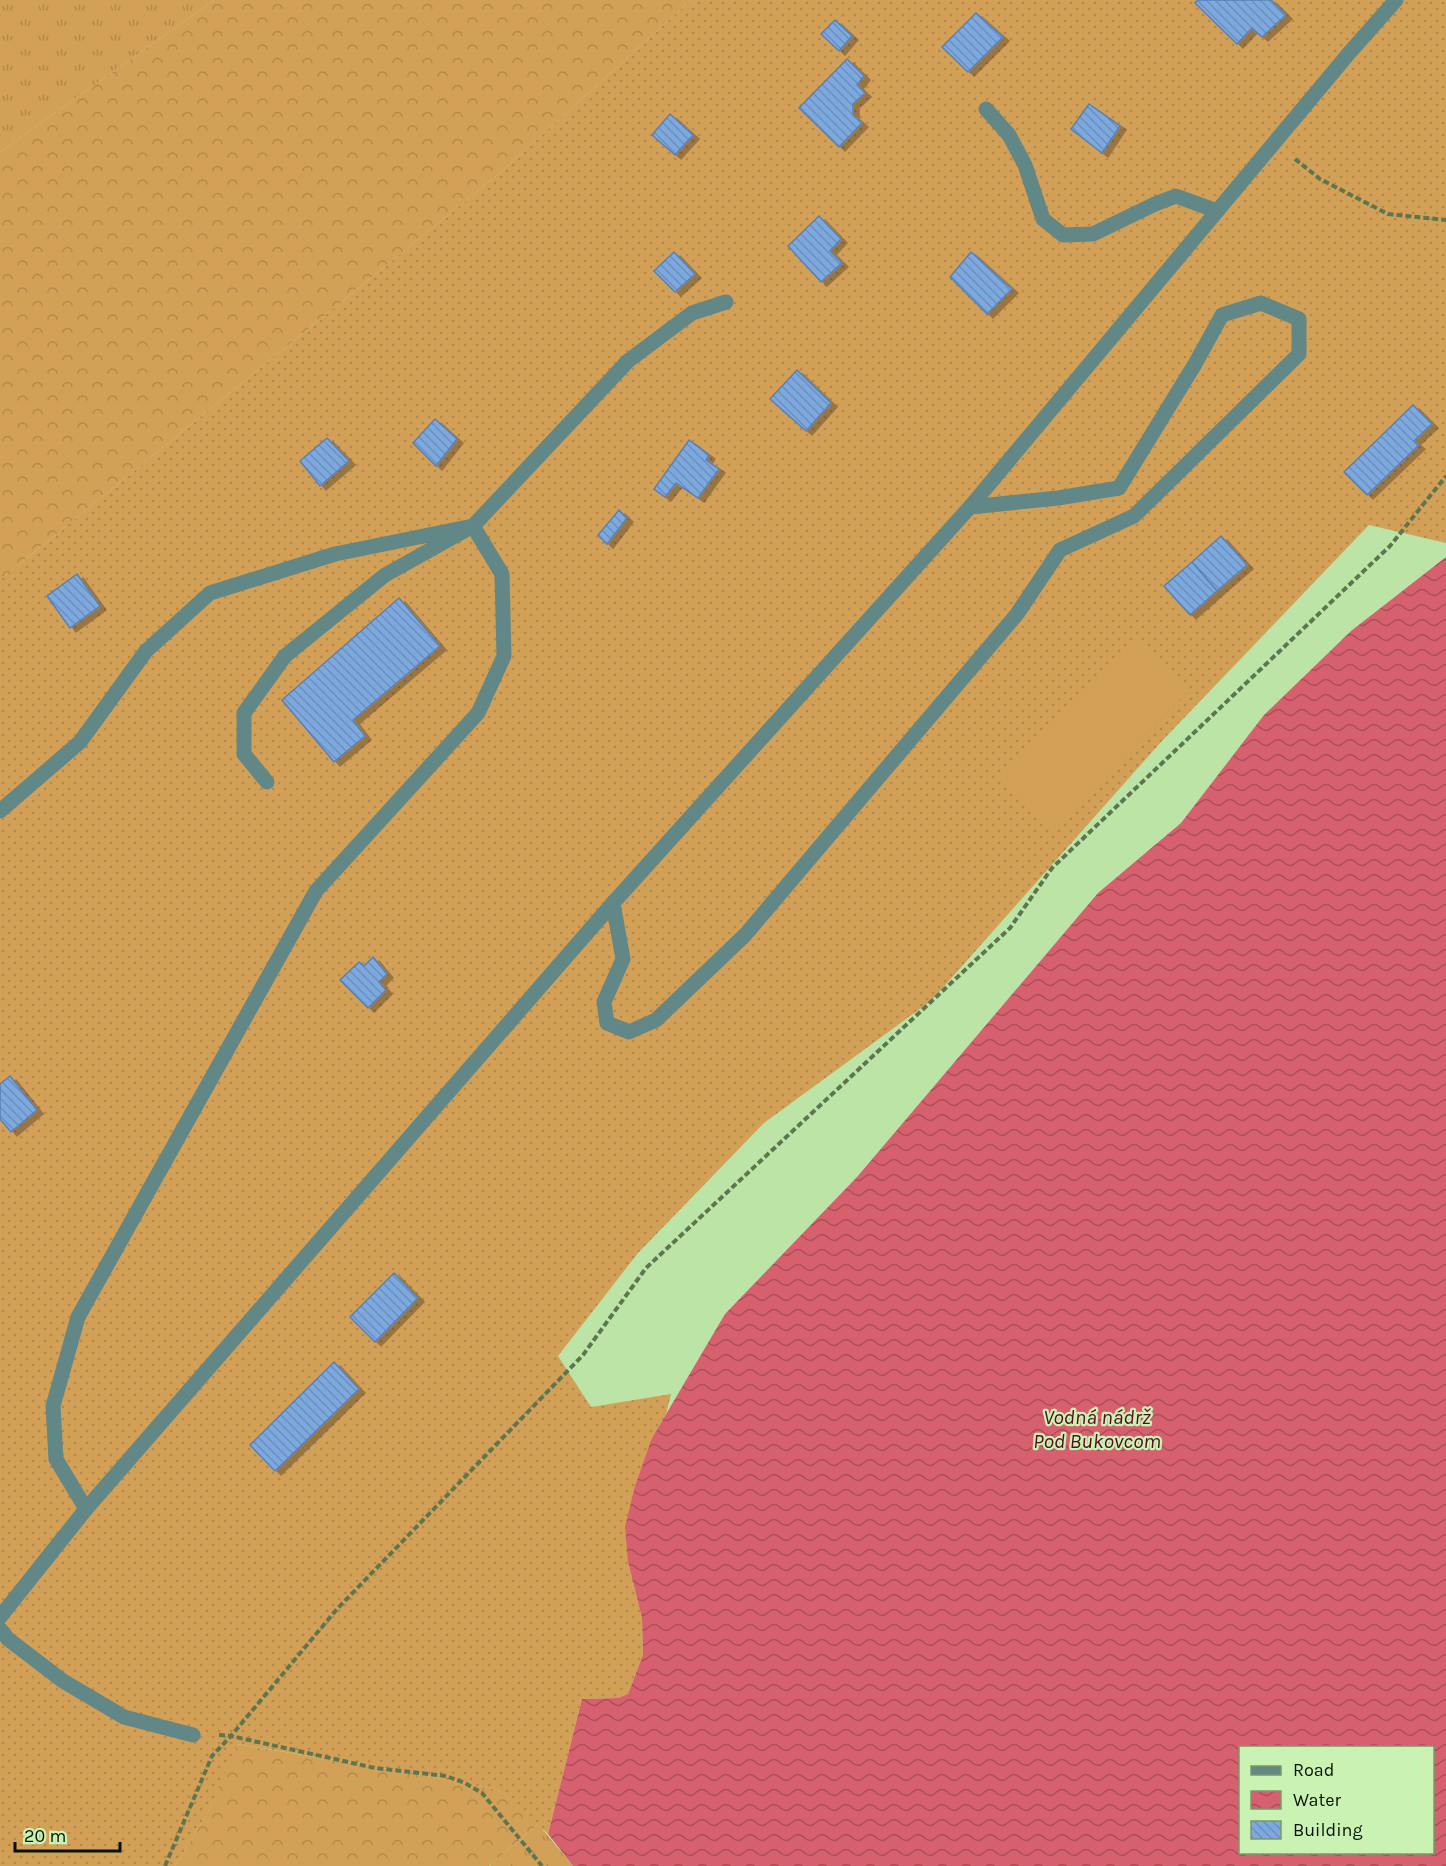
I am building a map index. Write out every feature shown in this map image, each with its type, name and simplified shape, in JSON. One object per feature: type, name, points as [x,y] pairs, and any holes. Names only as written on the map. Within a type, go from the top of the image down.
[{"type":"street","points":[[0,1617],[86,1509],[613,903],[970,507],[1396,0]]},
{"type":"street","points":[[986,109],[1009,135],[1025,165],[1042,219],[1063,236],[1093,234],[1176,196],[1217,211]]},
{"type":"street","points":[[267,782],[244,754],[244,713],[285,656],[385,575],[473,526],[627,362],[692,313],[726,302]]},
{"type":"street","points":[[613,903],[623,959],[604,1002],[605,1012],[607,1023],[629,1032],[656,1020],[745,934],[1017,614],[1060,550],[1134,516],[1299,354],[1299,319],[1262,303],[1222,315],[1195,364],[1119,488],[1058,498],[970,507]]},
{"type":"street","points":[[0,811],[80,742],[146,651],[210,593],[335,554],[473,526]]},
{"type":"street","points":[[86,1509],[56,1460],[52,1406],[78,1317],[316,891],[478,712],[504,656],[502,573],[473,526]]},
{"type":"street","points":[[0,1629],[8,1640],[63,1681],[124,1717],[193,1735]]},
{"type":"path","points":[[1274,143],[1320,179],[1388,214],[1446,220]]},
{"type":"path","points":[[165,1866],[212,1756],[336,1609],[583,1355],[646,1268],[1010,928],[1052,868],[1390,546],[1446,476]]},
{"type":"path","points":[[193,1735],[231,1736],[375,1768],[446,1776],[465,1783],[482,1794],[542,1866]]},
{"type":"green space","points":[[0,0],[214,0],[0,152]]},
{"type":"green space","points":[[214,0],[691,0],[501,172],[0,580],[0,152]]},
{"type":"green space","points":[[691,0],[1446,0],[1446,543],[1369,525],[1161,742],[932,1000],[764,1123],[638,1253],[558,1356],[591,1407],[671,1394],[666,1414],[652,1438],[628,1562],[642,1618],[643,1655],[628,1694],[618,1698],[582,1699],[548,1834],[498,1790],[407,1772],[237,1744],[207,1814],[175,1866],[0,1866],[0,580],[501,172]]},
{"type":"green space","points":[[1135,640],[1187,692],[1053,828],[1001,777]]},
{"type":"green space","points":[[236,1744],[407,1772],[498,1790],[538,1824],[489,1866],[175,1866],[207,1814]]},
{"type":"green space","points":[[538,1824],[573,1866],[490,1865]]},
{"type":"water","name":"Vodná nádrž Pod Bukovcom","points":[[1446,557],[1446,1866],[573,1866],[548,1834],[582,1699],[618,1698],[628,1694],[643,1655],[642,1618],[628,1562],[625,1527],[635,1486],[652,1438],[725,1314],[857,1177],[1098,893],[1181,823],[1264,715],[1351,631]]},
{"type":"building","points":[[1198,0],[1271,0],[1286,15],[1262,37],[1252,28],[1237,44],[1195,3]]},
{"type":"building","points":[[976,13],[1003,37],[968,72],[942,47]]},
{"type":"building","points":[[835,20],[852,36],[839,51],[821,34]]},
{"type":"building","points":[[847,59],[864,76],[857,85],[865,93],[853,104],[853,115],[862,123],[839,147],[799,108]]},
{"type":"building","points":[[1089,104],[1120,126],[1102,153],[1071,129]]},
{"type":"building","points":[[670,114],[693,135],[675,155],[652,135]]},
{"type":"building","points":[[819,216],[841,239],[830,251],[842,263],[821,282],[788,246]]},
{"type":"building","points":[[674,252],[695,274],[675,292],[654,271]]},
{"type":"building","points":[[971,252],[1012,289],[987,314],[950,277]]},
{"type":"building","points":[[797,370],[831,403],[806,431],[770,399]]},
{"type":"building","points":[[1413,405],[1432,424],[1414,441],[1419,445],[1367,495],[1344,472]]},
{"type":"building","points":[[435,419],[457,439],[436,466],[413,443]]},
{"type":"building","points":[[327,438],[349,461],[320,486],[300,461]]},
{"type":"building","points":[[689,440],[709,455],[706,460],[719,469],[698,498],[676,483],[665,497],[654,489]]},
{"type":"building","points":[[619,510],[627,518],[607,544],[598,535]]},
{"type":"building","points":[[1221,536],[1247,565],[1217,591],[1192,562]]},
{"type":"building","points":[[1192,562],[1217,591],[1190,615],[1164,586]]},
{"type":"building","points":[[77,574],[100,606],[70,628],[47,596]]},
{"type":"building","points":[[399,598],[440,646],[353,720],[365,736],[334,762],[282,700]]},
{"type":"building","points":[[373,957],[387,974],[379,982],[386,990],[368,1008],[340,980],[359,962],[364,966]]},
{"type":"building","points":[[10,1076],[37,1110],[11,1132],[0,1119],[0,1084]]},
{"type":"building","points":[[394,1273],[418,1298],[375,1342],[350,1317]]},
{"type":"building","points":[[334,1362],[359,1389],[275,1471],[250,1445]]}]
